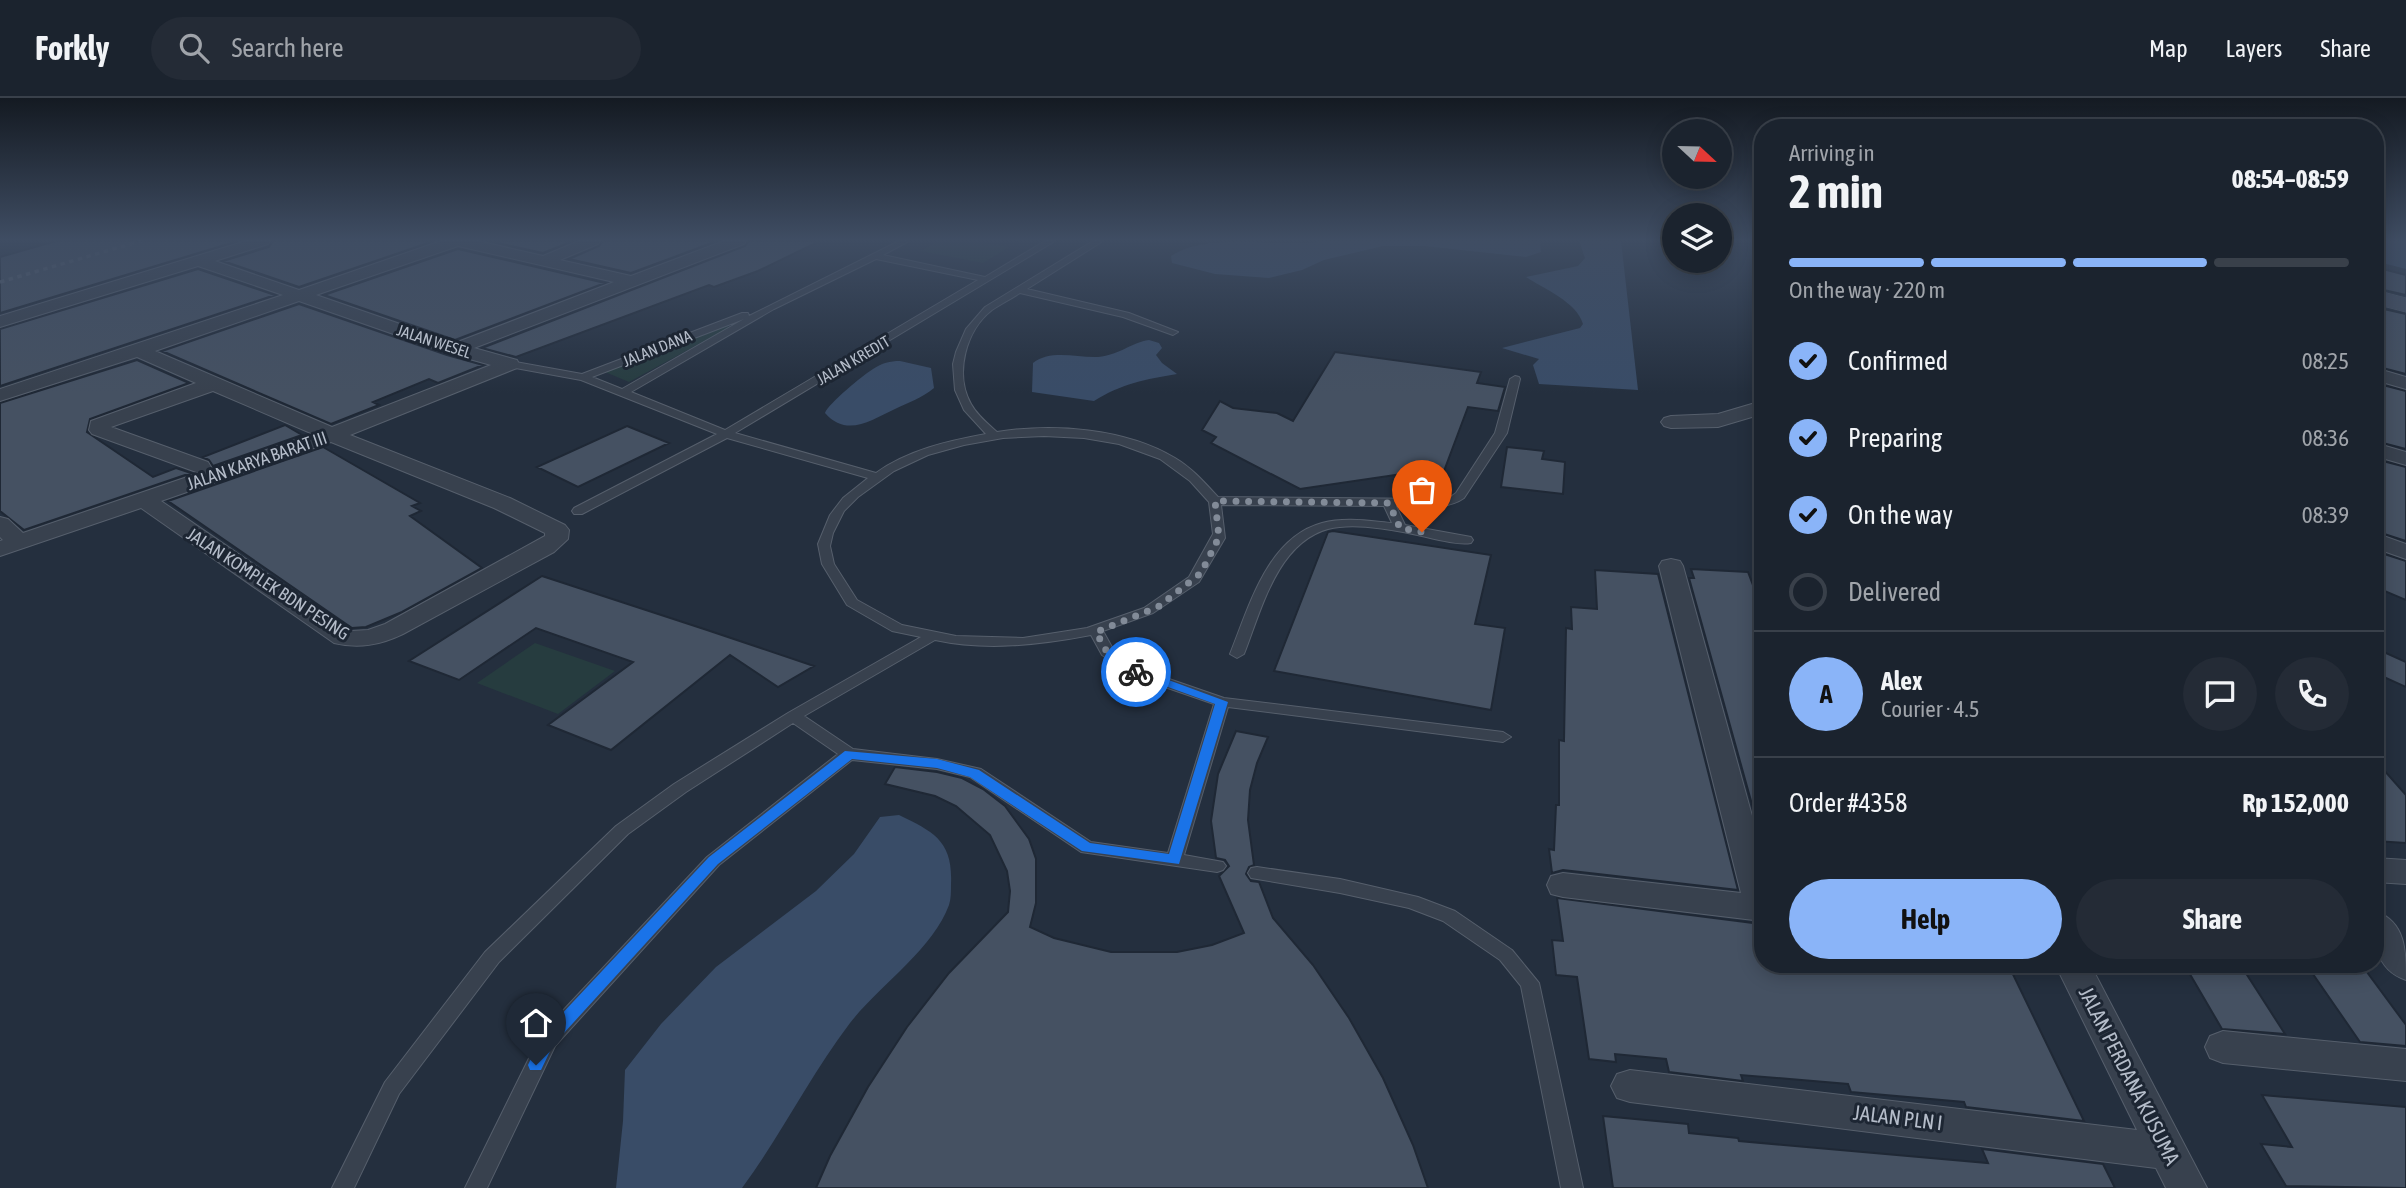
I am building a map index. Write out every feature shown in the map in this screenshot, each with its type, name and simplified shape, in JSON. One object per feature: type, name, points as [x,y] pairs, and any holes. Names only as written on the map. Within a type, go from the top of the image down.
[{"type":"main road","points":[[2384,299],[2406,305]]},
{"type":"street","points":[[0,322],[99,292]]},
{"type":"street","name":"JALAN WESEL","points":[[287,292],[463,346],[510,364]]},
{"type":"street","points":[[0,395],[311,292]]},
{"type":"street","points":[[463,346],[602,292]]},
{"type":"street","points":[[138,351],[331,435]]},
{"type":"street","name":"JALAN KARYA BARAT III","points":[[10,546],[150,505],[510,364]]},
{"type":"street","points":[[2384,377],[2406,383]]},
{"type":"street","points":[[200,467],[99,430],[98,425],[213,384]]},
{"type":"street","points":[[1671,422],[1711,423],[1740,417],[1754,411]]},
{"type":"street","name":"JALAN KOMPLEK BDN PESING","points":[[150,505],[343,637],[354,640],[374,638],[394,629],[547,547],[556,538],[557,530],[502,503],[331,435]]},
{"type":"street","points":[[2384,452],[2406,459]]},
{"type":"street","points":[[0,562],[150,505]]},
{"type":"street","points":[[0,524],[10,546]]},
{"type":"street","points":[[2384,543],[2406,552]]},
{"type":"street","points":[[1671,566],[1754,878]]},
{"type":"street","points":[[2384,871],[2406,872]]},
{"type":"street","points":[[1563,885],[1754,907]]},
{"type":"street","points":[[2384,936],[2406,966]]},
{"type":"street","name":"JALAN PERDANA KUSUMA","points":[[2077,973],[2187,1188]]},
{"type":"street","points":[[2223,1047],[2406,1065]]},
{"type":"street","name":"JALAN PLN I","points":[[1630,1086],[2166,1151]]},
{"type":"lane","name":"JALAN DANA","points":[[624,392],[802,292]]},
{"type":"lane","name":"JALAN KREDIT","points":[[578,511],[726,434],[891,338],[964,292]]},
{"type":"lane","points":[[994,436],[967,405],[959,386],[958,367],[964,339],[973,323],[988,309],[1016,292]]},
{"type":"lane","points":[[1027,292],[1126,315],[1173,332]]},
{"type":"lane","name":"JALAN DANA","points":[[583,377],[675,340],[771,307]]},
{"type":"lane","name":"JALAN DANA","points":[[510,364],[583,377],[726,434],[875,476]]},
{"type":"lane","points":[[1215,501],[1452,501],[1460,495],[1501,433],[1515,379]]},
{"type":"lane","points":[[1051,432],[1105,438],[1153,452],[1191,473],[1215,501],[1219,537],[1201,573],[1158,607],[1096,632],[1012,645],[929,638],[869,615],[833,583],[823,545],[839,508],[875,476],[930,450],[994,436],[1051,432]]},
{"type":"lane","points":[[1389,503],[1400,528]]},
{"type":"lane","points":[[1237,654],[1278,560],[1294,542],[1324,527],[1365,524],[1467,540]]},
{"type":"lane","points":[[1096,632],[1107,652],[1138,673],[1222,702],[1503,737]]},
{"type":"lane","points":[[343,1188],[392,1088],[492,957],[622,830],[680,788],[793,716],[929,638]]},
{"type":"lane","points":[[1174,860],[1222,702]]},
{"type":"lane","points":[[793,716],[849,754],[937,764],[975,773],[1087,848],[1217,866]]},
{"type":"lane","points":[[475,1188],[548,1040],[713,860],[849,754]]},
{"type":"lane","points":[[1257,873],[1340,886],[1412,902],[1449,916],[1506,955],[1530,983],[1572,1188]]},
{"type":"green space","points":[[723,325],[730,327],[629,382],[605,372]]},
{"type":"green space","points":[[535,643],[615,671],[558,714],[477,683]]},
{"type":"water","points":[[1551,292],[1627,292],[1638,390],[1539,384],[1533,365],[1539,359],[1502,348],[1580,328],[1583,324],[1580,316]]},
{"type":"water","points":[[1149,340],[1159,343],[1162,348],[1156,355],[1177,374],[1134,383],[1094,401],[1032,392],[1033,363],[1040,359],[1056,355],[1106,356]]},
{"type":"water","points":[[900,361],[931,368],[934,388],[915,400],[859,424],[842,424],[825,413],[868,372],[883,364]]},
{"type":"water","points":[[899,815],[931,833],[945,848],[951,869],[949,905],[931,937],[850,1023],[742,1188],[616,1188],[625,1070],[661,1024],[716,967],[816,891],[854,854],[880,817]]},
{"type":"building","points":[[0,292],[70,292],[0,313]]},
{"type":"building","points":[[123,292],[266,292],[275,295],[0,386],[0,329]]},
{"type":"building","points":[[333,292],[582,292],[455,340],[324,295]]},
{"type":"building","points":[[627,292],[691,292],[516,357],[482,348]]},
{"type":"building","points":[[299,304],[483,365],[438,383],[429,379],[373,402],[379,405],[331,424],[162,351]]},
{"type":"building","points":[[2384,309],[2406,314],[2406,374],[2384,368]]},
{"type":"building","points":[[1335,352],[1481,372],[1477,383],[1505,387],[1498,411],[1468,407],[1444,471],[1436,469],[1300,489],[1211,443],[1216,437],[1202,430],[1220,401],[1233,408],[1277,413],[1293,421]]},
{"type":"building","points":[[137,360],[189,383],[90,419],[87,432],[153,477],[176,468],[191,473],[24,530],[0,511],[0,403]]},
{"type":"building","points":[[2384,385],[2406,391],[2406,449],[2384,443]]},
{"type":"building","points":[[285,425],[302,435],[213,466],[203,457]]},
{"type":"building","points":[[627,426],[669,443],[578,487],[537,467]]},
{"type":"building","points":[[323,447],[420,503],[412,506],[421,511],[410,516],[482,568],[402,612],[366,627],[352,628],[168,501]]},
{"type":"building","points":[[1507,447],[1544,451],[1542,459],[1565,462],[1563,494],[1501,487]]},
{"type":"building","points":[[2384,461],[2406,467],[2406,541],[2384,534]]},
{"type":"building","points":[[1328,532],[1491,555],[1475,624],[1505,628],[1491,710],[1274,671]]},
{"type":"building","points":[[2384,554],[2406,561],[2406,600],[2384,591]]},
{"type":"building","points":[[1691,569],[1748,572],[1754,588],[1754,812],[1689,578],[1694,578]]},
{"type":"building","points":[[1595,570],[1658,574],[1738,890],[1563,870],[1552,873],[1549,849],[1554,850],[1556,805],[1559,805],[1559,740],[1564,741],[1566,628],[1572,629],[1571,607],[1597,609]]},
{"type":"building","points":[[542,576],[814,666],[778,687],[730,655],[611,750],[548,725],[633,662],[536,628],[459,680],[409,661]]},
{"type":"building","points":[[2384,652],[2406,662],[2406,687],[2384,677]]},
{"type":"building","points":[[1236,731],[1268,737],[1250,790],[1248,820],[1254,865],[1249,867],[1246,874],[1251,881],[1259,882],[1273,918],[1313,965],[1349,1018],[1383,1078],[1413,1145],[1428,1188],[816,1188],[830,1156],[868,1087],[907,1027],[949,973],[1008,912],[1010,891],[1007,871],[990,835],[956,806],[935,796],[885,784],[895,767],[962,778],[983,789],[1005,806],[1029,839],[1036,859],[1036,903],[1030,927],[1054,938],[1111,952],[1177,952],[1212,945],[1244,933],[1219,876],[1229,866],[1225,860],[1216,858],[1211,821],[1218,774]]},
{"type":"building","points":[[2384,770],[2406,795],[2406,843],[2384,842]]},
{"type":"building","points":[[1557,898],[1753,923],[1754,973],[2012,973],[2084,1121],[1966,1107],[1964,1102],[1851,1092],[1848,1084],[1741,1075],[1743,1081],[1669,1072],[1666,1059],[1615,1054],[1616,1062],[1589,1059],[1577,977],[1556,975],[1552,940],[1563,941]]},
{"type":"building","points":[[2189,973],[2246,973],[2285,1034],[2222,1029]]},
{"type":"building","points":[[2312,973],[2368,973],[2406,1025],[2406,1046],[2360,1042]]},
{"type":"building","points":[[2262,1095],[2406,1107],[2406,1188],[2286,1186],[2261,1144],[2292,1147]]},
{"type":"building","points":[[1603,1116],[1688,1124],[1689,1133],[1738,1138],[1739,1141],[1988,1163],[1982,1149],[2103,1164],[2115,1188],[1613,1188]]},
{"type":"way so far","points":[[1136,672],[1107,652],[1096,632],[1158,607],[1201,573],[1219,537],[1215,501],[1389,503],[1400,528],[1422,532]]},
{"type":"route","points":[[536,1065],[548,1040],[713,860],[849,754],[937,764],[975,773],[1087,848],[1174,860],[1222,702],[1136,672]]}]
